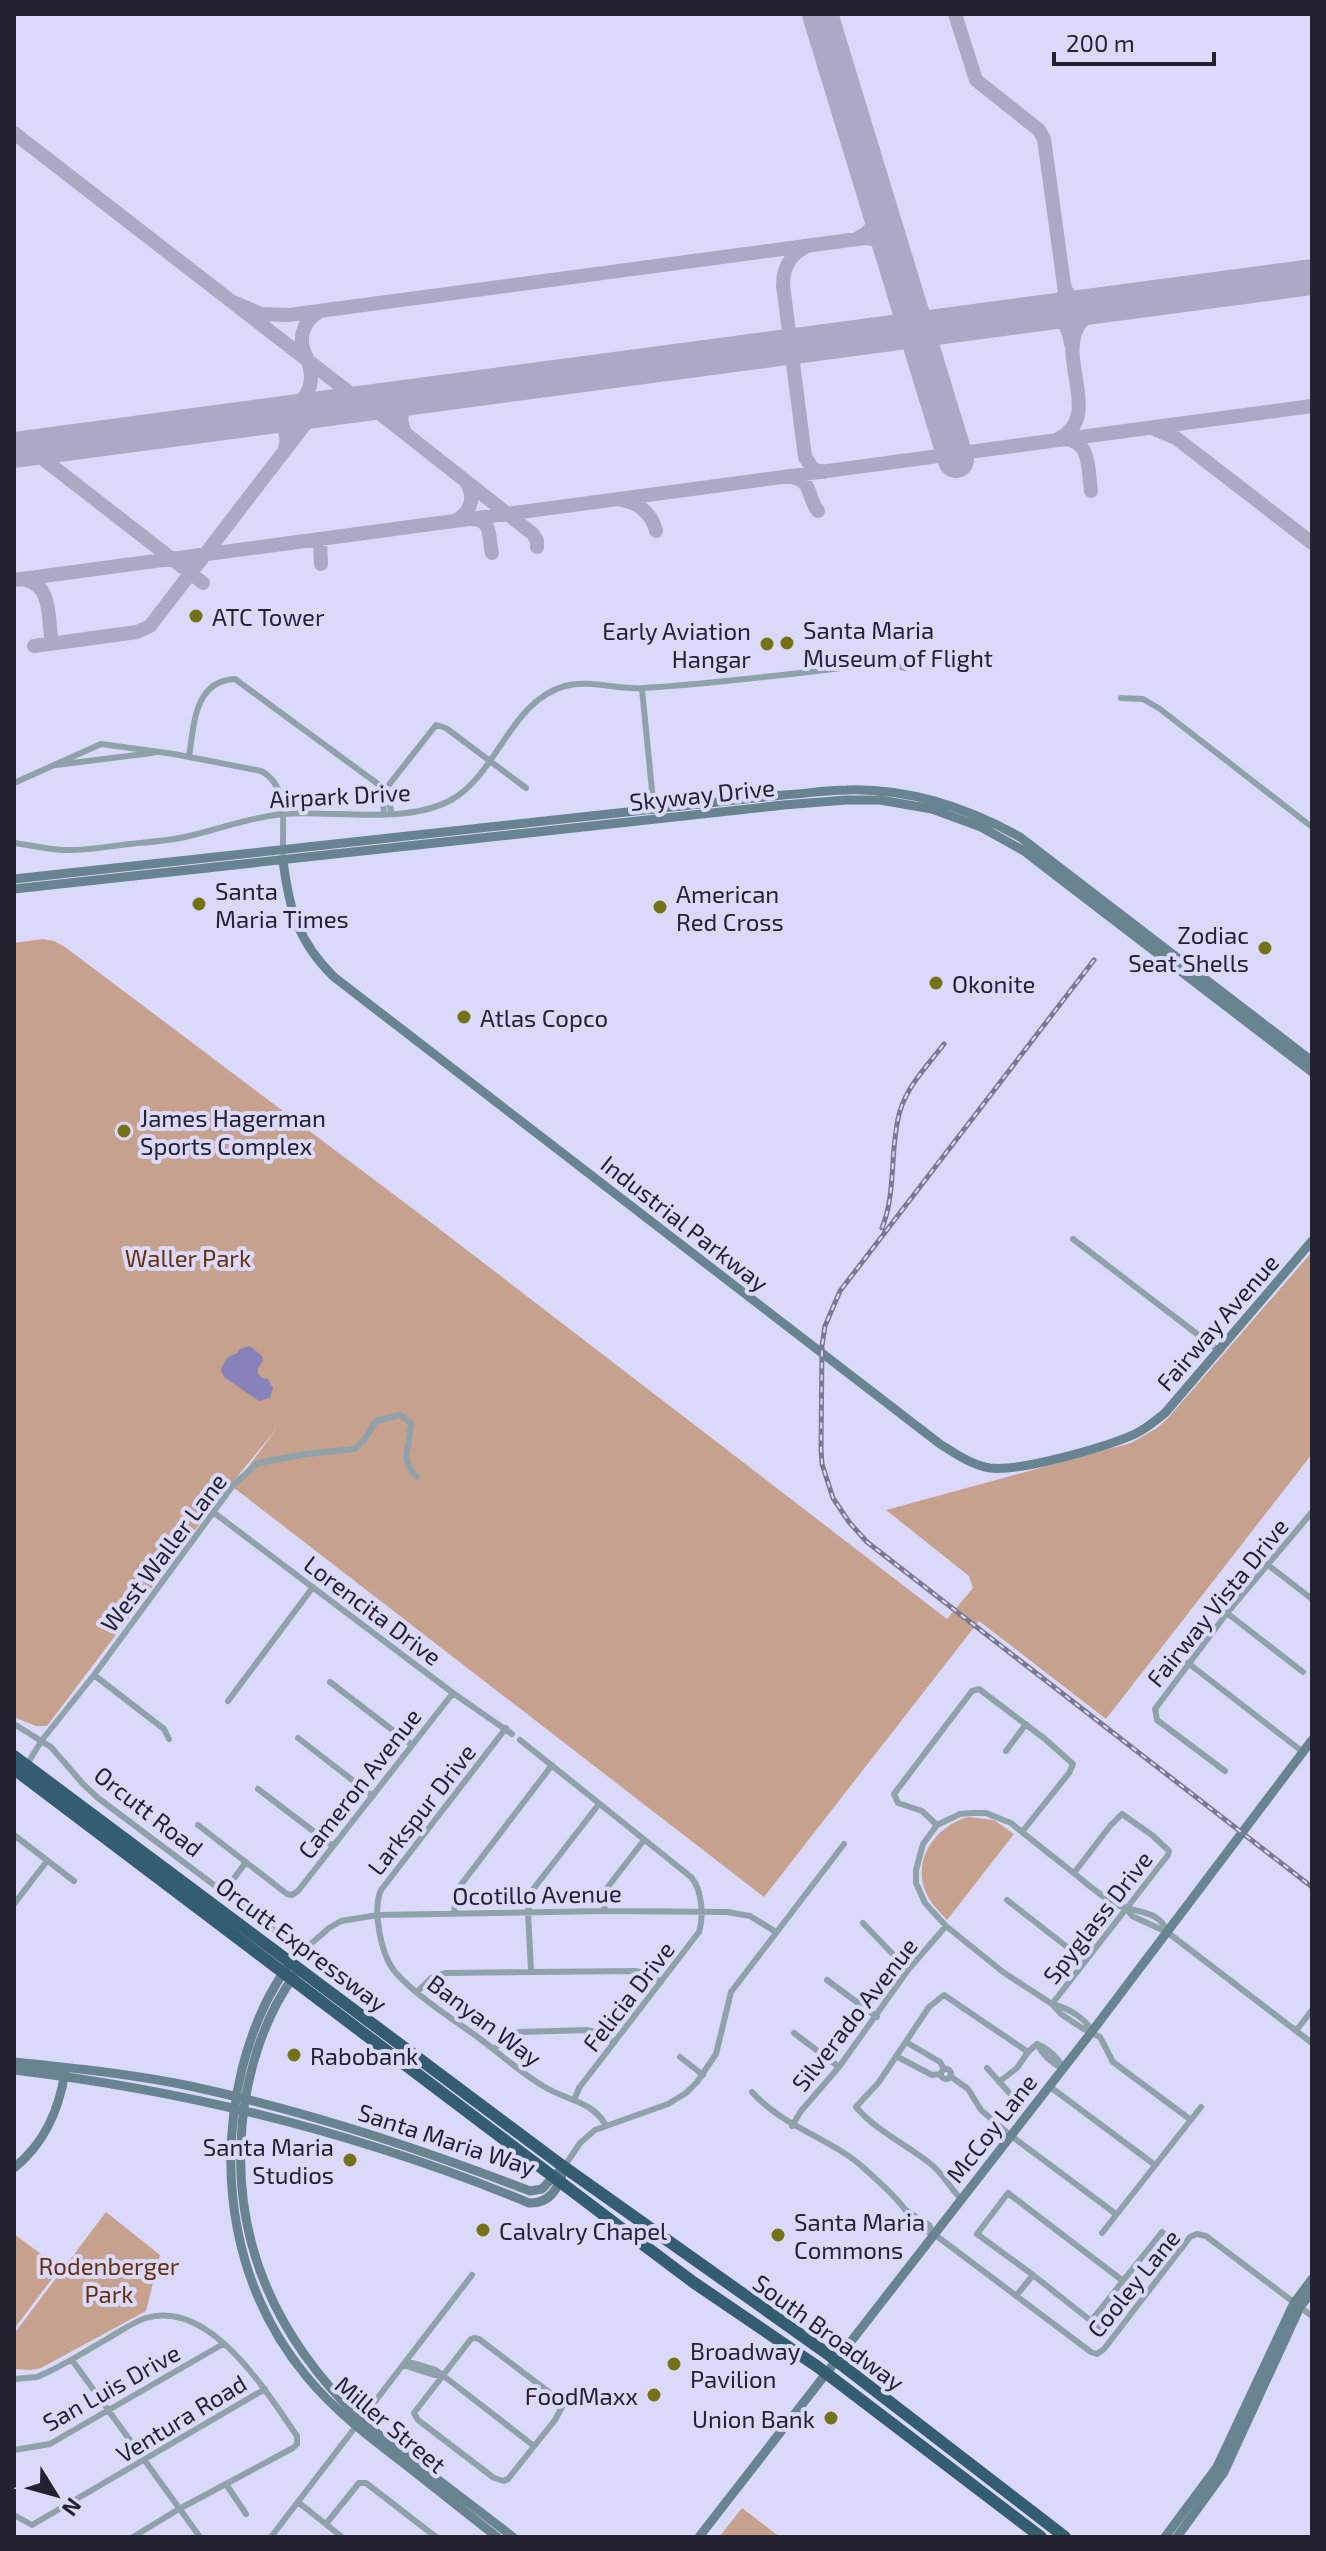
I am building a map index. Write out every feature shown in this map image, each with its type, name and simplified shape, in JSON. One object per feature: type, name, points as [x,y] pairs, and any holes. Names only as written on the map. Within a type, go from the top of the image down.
[{"type":"highway","name":"Orcutt Expressway","points":[[14,1756],[20,1773],[564,2167]]},
{"type":"highway","name":"Orcutt Expressway","points":[[291,1971],[556,2180]]},
{"type":"highway","name":"South Broadway","points":[[564,2167],[837,2361],[1065,2537]]},
{"type":"highway","name":"South Broadway","points":[[556,2180],[693,2282],[827,2374],[1041,2537]]},
{"type":"highway","points":[[933,2455],[943,2444]]},
{"type":"main road","name":"Skyway Drive","points":[[14,889],[283,860],[846,790],[910,795],[967,811],[1020,837],[1312,1061]]},
{"type":"main road","name":"Skyway Drive","points":[[14,879],[283,848],[655,814],[846,800],[903,803],[964,820],[1024,851],[1312,1072]]},
{"type":"main road","name":"Industrial Parkway","points":[[283,860],[295,921],[312,953],[334,977],[940,1444],[963,1459],[989,1468],[1020,1467],[1105,1444],[1149,1426]]},
{"type":"main road","name":"Fairway Avenue","points":[[1149,1426],[1165,1413],[1312,1241]]},
{"type":"main road","name":"McCoy Lane","points":[[704,2535],[1312,1740]]},
{"type":"main road","name":"Miller Street","points":[[291,1971],[256,2027],[247,2052],[229,2160],[231,2197],[248,2268],[262,2304],[289,2353],[308,2378],[497,2537]]},
{"type":"main road","name":"Santa Maria Way","points":[[14,2062],[238,2110],[405,2155],[529,2203],[547,2199],[564,2167]]},
{"type":"main road","name":"Santa Maria Way","points":[[14,2070],[65,2072],[187,2086],[241,2098],[437,2155],[530,2191],[542,2189],[556,2180]]},
{"type":"main road","points":[[14,2168],[31,2152],[48,2128],[59,2102],[65,2072]]},
{"type":"main road","points":[[1165,2537],[1217,2467],[1312,2279]]},
{"type":"main road","points":[[1177,2537],[1224,2472],[1297,2305],[1312,2292]]},
{"type":"main road","name":"Miller Street","points":[[358,2423],[513,2537]]},
{"type":"street","name":"Airpark Drive","points":[[14,843],[60,850],[105,847],[175,839],[245,820],[282,814],[388,814],[449,802],[470,785],[530,707],[554,690],[569,685],[642,689],[885,663],[906,668]]},
{"type":"street","points":[[189,757],[200,699],[215,684],[235,679],[385,786]]},
{"type":"street","points":[[642,689],[655,814]]},
{"type":"street","points":[[1121,698],[1143,699],[1160,709],[1312,827]]},
{"type":"street","points":[[388,814],[385,786],[436,725],[441,725],[526,788]]},
{"type":"street","points":[[14,783],[101,744],[249,768],[270,776],[280,790],[283,860]]},
{"type":"street","points":[[48,766],[159,752]]},
{"type":"street","points":[[1073,1239],[1218,1350]]},
{"type":"street","name":"West Waller Lane","points":[[20,1773],[234,1484],[258,1463],[355,1449],[376,1421],[400,1415],[411,1423],[406,1459],[417,1477]]},
{"type":"street","name":"Lorencita Drive","points":[[213,1512],[512,1734]]},
{"type":"street","name":"Fairway Vista Drive","points":[[1225,1771],[1157,1720],[1155,1709],[1227,1613],[1311,1516]]},
{"type":"street","points":[[1268,1565],[1312,1599]]},
{"type":"street","points":[[228,1701],[313,1587]]},
{"type":"street","points":[[1227,1613],[1303,1672]]},
{"type":"street","points":[[1188,1663],[1303,1752]]},
{"type":"street","points":[[94,1675],[164,1729],[169,1739]]},
{"type":"street","points":[[330,1682],[412,1745]]},
{"type":"street","points":[[937,1825],[922,1811],[898,1803],[894,1794],[972,1691],[977,1689],[1026,1724],[1073,1764],[1022,1832]]},
{"type":"street","name":"Cameron Avenue","points":[[246,1862],[287,1894],[298,1891],[453,1693]]},
{"type":"street","name":"Orcutt Road","points":[[14,1724],[51,1747],[98,1798],[304,1950]]},
{"type":"street","points":[[1006,1751],[1026,1724]]},
{"type":"street","name":"Larkspur Drive","points":[[378,1915],[381,1890],[506,1728]]},
{"type":"street","points":[[298,1738],[373,1796]]},
{"type":"street","points":[[520,1740],[694,1879],[701,1911]]},
{"type":"street","points":[[454,1913],[457,1890],[552,1765]]},
{"type":"street","points":[[258,1789],[333,1846]]},
{"type":"street","points":[[531,1971],[528,1912],[531,1892],[599,1804]]},
{"type":"street","points":[[1191,2120],[1113,2062],[1104,2041],[1092,2031],[1071,2021],[1052,2004],[1003,1972],[946,1926],[925,1903],[916,1883],[918,1856],[937,1825],[960,1814],[986,1813],[1011,1823],[1095,1891],[1126,1908],[1159,1919],[1167,1932],[1312,2043]]},
{"type":"street","name":"Spyglass Drive","points":[[1052,2004],[1169,1851],[1122,1814],[1074,1873]]},
{"type":"street","points":[[198,1825],[246,1862],[224,1892]]},
{"type":"street","points":[[14,1835],[74,1881]]},
{"type":"street","points":[[604,1911],[607,1888],[644,1840]]},
{"type":"street","points":[[564,2167],[580,2143],[605,2124],[668,2104],[686,2093],[703,2075],[716,2054],[731,1992],[844,1844]]},
{"type":"street","points":[[14,1904],[47,1861]]},
{"type":"street","points":[[1007,1900],[1085,1961]]},
{"type":"street","name":"Ocotillo Avenue","points":[[304,1950],[341,1921],[378,1915],[701,1911],[742,1914],[759,1920],[776,1932]]},
{"type":"street","name":"Felicia Drive","points":[[574,2100],[579,2088],[699,1932],[701,1911]]},
{"type":"street","name":"Banyan Way","points":[[378,1915],[386,1957],[395,1972],[539,2084],[593,2109],[605,2124]]},
{"type":"street","points":[[863,1923],[908,1970]]},
{"type":"street","name":"Silverado Avenue","points":[[792,2126],[877,2017],[908,1970],[946,1926]]},
{"type":"street","points":[[418,1991],[431,1978],[445,1973],[635,1971],[645,1972],[661,1982]]},
{"type":"street","points":[[827,1980],[877,2017]]},
{"type":"street","points":[[961,2199],[930,2163],[876,2127],[856,2107],[879,2082],[929,2007],[944,1995],[1028,2052]]},
{"type":"street","points":[[1296,2031],[1312,2010]]},
{"type":"street","points":[[494,2049],[502,2039],[520,2032],[587,2030],[600,2033],[614,2042]]},
{"type":"street","points":[[794,2033],[839,2067]]},
{"type":"street","points":[[906,2042],[940,2062],[946,2079],[950,2076],[968,2089],[981,2110],[1116,2214]]},
{"type":"street","points":[[999,2082],[1017,2068],[1037,2044],[1056,2066],[1063,2068]]},
{"type":"street","points":[[896,2056],[932,2075],[942,2072]]},
{"type":"street","points":[[680,2057],[703,2075]]},
{"type":"street","points":[[987,2068],[1013,2097]]},
{"type":"street","points":[[1049,2086],[1155,2165]]},
{"type":"street","points":[[752,2092],[792,2126],[837,2148],[864,2168],[906,2211],[929,2225],[934,2234],[1016,2296],[1033,2275]]},
{"type":"street","points":[[1102,2233],[1201,2107]]},
{"type":"street","points":[[1100,2328],[977,2234],[1008,2193],[1123,2281]]},
{"type":"street","points":[[1153,2225],[1182,2248]]},
{"type":"street","points":[[1091,2321],[1162,2232]]},
{"type":"street","name":"Cooley Lane","points":[[1016,2296],[1097,2354],[1190,2237],[1197,2234],[1206,2236],[1297,2305]]},
{"type":"street","points":[[271,2537],[472,2275]]},
{"type":"street","points":[[1297,2305],[1312,2316]]},
{"type":"street","points":[[14,2379],[37,2377],[143,2319],[161,2315],[190,2320],[247,2366],[265,2389],[297,2436],[293,2448],[133,2537]]},
{"type":"street","points":[[471,2339],[479,2339],[558,2399],[562,2407],[504,2481],[494,2478],[415,2416],[415,2410],[443,2375],[471,2339]]},
{"type":"street","name":"San Luis Drive","points":[[14,2450],[50,2444],[223,2344]]},
{"type":"street","points":[[72,2360],[200,2537]]},
{"type":"street","points":[[405,2363],[434,2375],[443,2375],[534,2446]]},
{"type":"street","name":"Ventura Road","points":[[14,2515],[32,2525],[265,2389]]},
{"type":"street","points":[[326,2524],[359,2483],[366,2483],[436,2537]]},
{"type":"street","points":[[226,2484],[246,2514]]},
{"type":"street","points":[[298,2502],[342,2537]]},
{"type":"green space","name":"Waller Park","points":[[43,939],[65,947],[433,1224],[947,1619],[973,1588],[969,1576],[886,1510],[1131,1443],[1157,1428],[1312,1252],[1312,1454],[1106,1719],[979,1621],[764,1897],[233,1487],[278,1427],[214,1505],[47,1726],[36,1726],[14,1717],[14,943]]},
{"type":"green space","points":[[969,1817],[994,1820],[1014,1834],[947,1920],[927,1895],[922,1870],[924,1857],[929,1846],[946,1828]]},
{"type":"green space","name":"Rodenberger Park","points":[[106,2212],[160,2255],[146,2311],[41,2368],[14,2369],[14,2334]]},
{"type":"green space","name":"Rodenberger Park","points":[[14,2234],[60,2268],[14,2329]]},
{"type":"green space","points":[[742,2508],[780,2537],[719,2537]]},
{"type":"shaded area","points":[[250,1346],[262,1356],[258,1374],[268,1379],[273,1388],[270,1398],[259,1401],[224,1377],[221,1370],[228,1357]]},
{"type":"taxiway","points":[[955,14],[976,80],[1039,130],[1044,139],[1065,292],[1060,306],[1043,313]]},
{"type":"taxiway","points":[[14,133],[355,397],[366,401],[386,401]]},
{"type":"taxiway","points":[[858,238],[869,230],[875,220],[875,195]]},
{"type":"taxiway","points":[[233,302],[261,314],[289,315],[865,238],[884,245],[896,261]]},
{"type":"taxiway","points":[[807,246],[789,262],[783,285],[805,457],[813,469],[823,472]]},
{"type":"taxiway","points":[[1064,285],[1074,300],[1101,305]]},
{"type":"taxiway","points":[[1058,439],[1073,427],[1079,410],[1073,351],[1075,332],[1087,316],[1110,304]]},
{"type":"taxiway","points":[[307,358],[302,345],[303,332],[309,320],[320,311]]},
{"type":"taxiway","points":[[1030,315],[1059,318],[1067,327],[1071,344]]},
{"type":"taxiway","points":[[275,415],[293,407],[306,395],[311,379],[307,359]]},
{"type":"taxiway","points":[[406,434],[401,420],[404,408],[427,395]]},
{"type":"taxiway","points":[[360,405],[373,408],[533,534],[537,547]]},
{"type":"taxiway","points":[[14,580],[1312,406]]},
{"type":"taxiway","points":[[34,646],[137,632],[150,626],[309,419],[331,408]]},
{"type":"taxiway","points":[[249,419],[279,424],[286,434],[284,452]]},
{"type":"taxiway","points":[[1154,429],[1176,438],[1312,543]]},
{"type":"taxiway","points":[[1065,439],[1080,445],[1084,451],[1091,491]]},
{"type":"taxiway","points":[[29,448],[203,583]]},
{"type":"taxiway","points":[[791,477],[803,482],[818,511]]},
{"type":"taxiway","points":[[455,521],[465,514],[470,504],[471,493],[466,482]]},
{"type":"taxiway","points":[[622,500],[644,510],[656,531]]},
{"type":"taxiway","points":[[474,519],[487,527],[492,553]]},
{"type":"taxiway","points":[[320,539],[321,564]]},
{"type":"taxiway","points":[[26,580],[34,583],[44,595],[51,636]]},
{"type":"runway","points":[[820,14],[956,460]]},
{"type":"runway","points":[[14,450],[1312,277]]},
{"type":"railway","points":[[1094,960],[840,1291],[825,1326],[822,1346],[822,1464],[833,1498],[867,1542],[1312,1887]]},
{"type":"railway","points":[[882,1228],[890,1199],[900,1111],[913,1084],[944,1044]]},
{"type":"place","name":"ATC Tower","points":[[196,616]]},
{"type":"place","name":"Santa Maria Museum of Flight","points":[[787,643]]},
{"type":"place","name":"Early Aviation Hangar","points":[[767,644]]},
{"type":"place","name":"Santa Maria Times","points":[[199,904]]},
{"type":"place","name":"American Red Cross","points":[[660,907]]},
{"type":"place","name":"Zodiac Seat Shells","points":[[1265,948]]},
{"type":"place","name":"Okonite","points":[[936,983]]},
{"type":"place","name":"Atlas Copco","points":[[464,1017]]},
{"type":"place","name":"James Hagerman Sports Complex","points":[[124,1131]]},
{"type":"place","name":"Rabobank","points":[[294,2055]]},
{"type":"place","name":"Santa Maria Studios","points":[[350,2160]]},
{"type":"place","name":"Calvalry Chapel","points":[[483,2230]]},
{"type":"place","name":"Santa Maria Commons","points":[[778,2235]]},
{"type":"place","name":"Broadway Pavilion","points":[[674,2364]]},
{"type":"place","name":"FoodMaxx","points":[[654,2395]]},
{"type":"place","name":"Union Bank","points":[[831,2418]]}]
